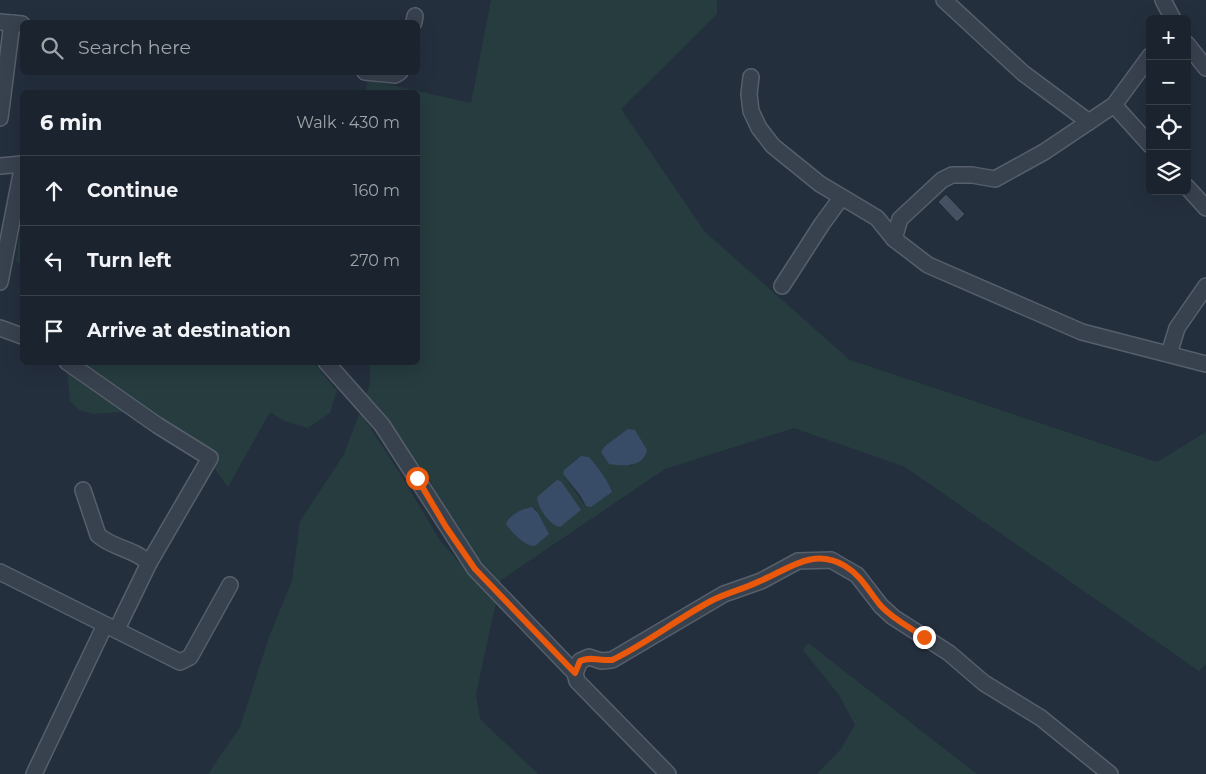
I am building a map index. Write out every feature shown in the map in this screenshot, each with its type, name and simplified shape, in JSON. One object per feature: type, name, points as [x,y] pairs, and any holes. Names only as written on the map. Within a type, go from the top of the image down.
[{"type":"street","points":[[944,0],[1023,73],[1089,122]]},
{"type":"street","points":[[1162,0],[1171,15]]},
{"type":"street","points":[[0,118],[12,23]]},
{"type":"street","points":[[1191,49],[1206,68]]},
{"type":"street","points":[[894,240],[900,219],[942,180],[952,176],[972,175],[995,179],[1044,152],[1114,105],[1147,60]]},
{"type":"street","points":[[751,77],[749,94],[751,111],[759,128],[773,146],[841,198],[877,218],[894,240],[928,265],[1056,322],[1102,339],[1206,364]]},
{"type":"street","points":[[1114,105],[1146,141]]},
{"type":"street","points":[[0,166],[20,164]]},
{"type":"street","points":[[0,282],[20,179]]},
{"type":"street","points":[[1191,191],[1206,208]]},
{"type":"street","points":[[782,286],[841,198]]},
{"type":"street","points":[[1169,354],[1177,328],[1206,286]]},
{"type":"street","points":[[0,328],[20,335]]},
{"type":"street","points":[[34,774],[111,627],[210,458],[141,415],[70,365]]},
{"type":"street","points":[[329,365],[382,425],[475,569],[575,673],[577,681],[668,774]]},
{"type":"street","points":[[83,490],[98,535],[103,540],[139,556],[149,564]]},
{"type":"street","points":[[575,673],[580,661],[588,657],[612,660],[646,642],[710,602],[761,581],[798,561],[832,560],[857,575],[881,606],[893,617],[949,653],[984,683],[1041,718],[1110,774]]},
{"type":"street","points":[[0,572],[175,660],[186,661],[230,585]]},
{"type":"green space","points":[[491,0],[717,0],[717,14],[621,109],[705,232],[850,360],[1157,462],[1206,432],[1206,664],[1199,671],[905,467],[794,428],[665,469],[501,580],[500,586],[468,553],[451,527],[429,478],[397,439],[366,394],[370,384],[370,365],[420,365],[420,92],[471,103]],"holes":[[[631,429],[646,455],[631,466],[601,453],[605,446]],[[585,456],[586,507],[563,474],[574,461]],[[528,507],[536,509],[548,534],[513,515]]]},
{"type":"green space","points":[[368,80],[413,90],[366,90]]},
{"type":"green space","points":[[20,233],[20,263],[16,261]]},
{"type":"green space","points":[[66,365],[316,365],[337,391],[330,413],[308,428],[284,421],[270,412],[228,487],[212,465],[123,412],[93,414],[79,410],[70,401]]},
{"type":"green space","points":[[360,412],[441,542],[496,602],[476,694],[480,719],[538,774],[208,774],[240,727],[269,637],[292,581],[300,521],[343,456]]},
{"type":"green space","points":[[808,643],[977,774],[817,774],[841,749],[855,725],[839,695],[803,650]]},
{"type":"water","points":[[628,429],[635,430],[647,450],[645,456],[637,463],[609,464],[601,452],[605,446]]},
{"type":"water","points":[[581,456],[589,457],[605,478],[612,492],[591,507],[586,506],[580,495],[563,474],[564,470]]},
{"type":"water","points":[[557,480],[561,481],[581,510],[560,527],[552,523],[545,515],[539,506],[537,497]]},
{"type":"water","points":[[532,507],[538,513],[549,534],[535,546],[527,544],[515,535],[506,524],[517,512]]},
{"type":"building","points":[[946,194],[965,214],[957,222],[938,202]]},
{"type":"route","points":[[417,478],[446,527],[475,569],[550,650],[575,673],[580,661],[588,657],[612,660],[646,642],[696,609],[724,594],[761,581],[798,561],[817,559],[832,560],[845,566],[857,575],[881,606],[893,617],[924,637]]}]
